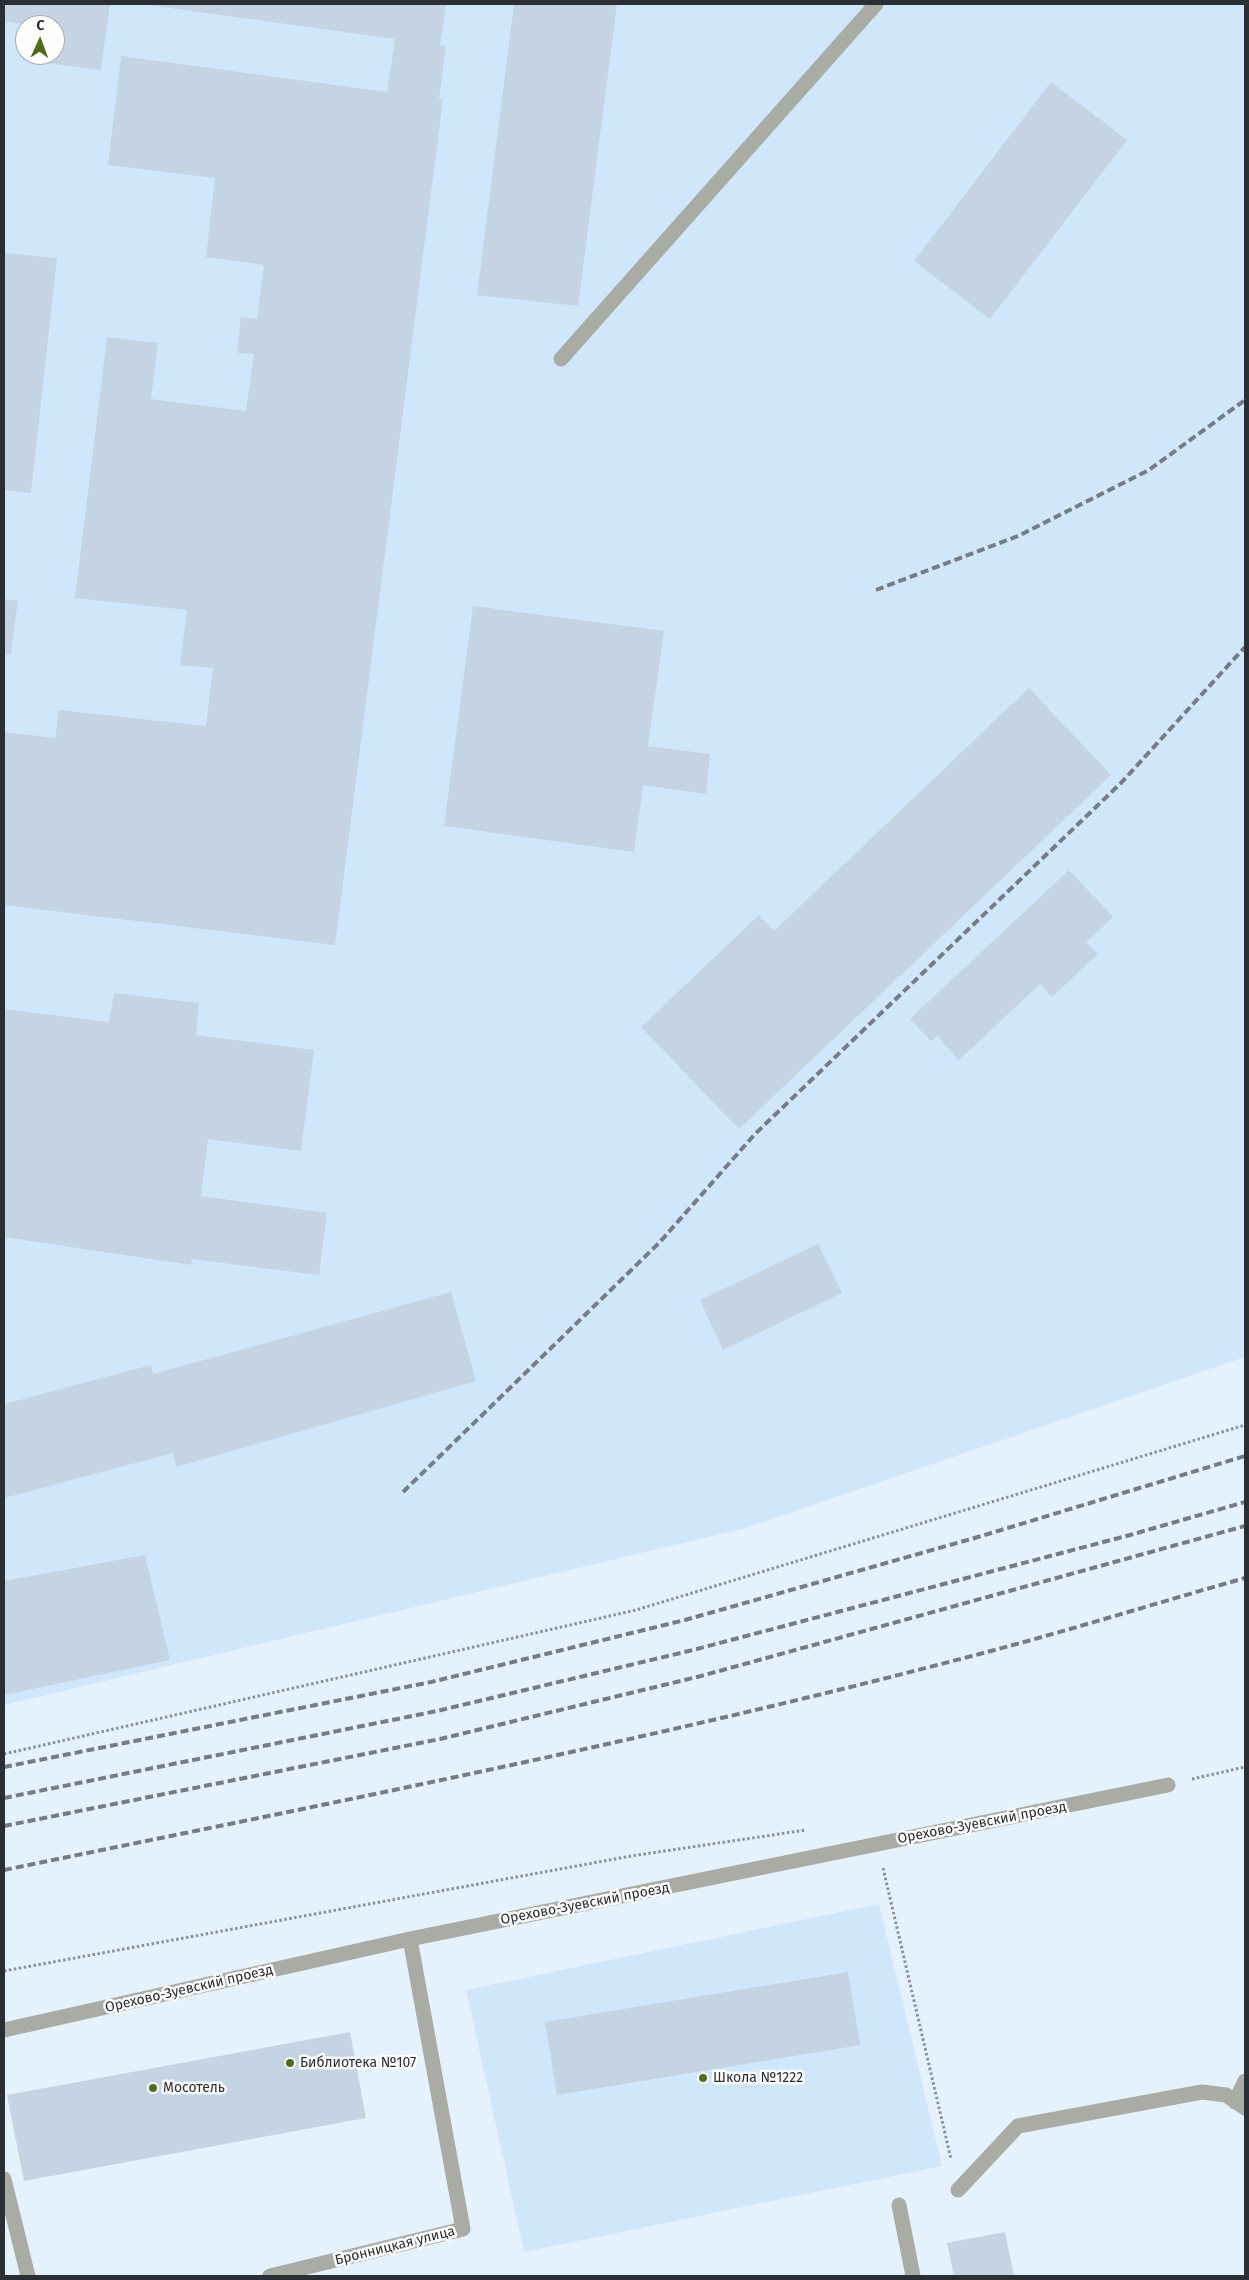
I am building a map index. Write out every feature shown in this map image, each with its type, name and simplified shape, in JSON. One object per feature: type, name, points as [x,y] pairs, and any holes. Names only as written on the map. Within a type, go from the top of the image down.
[{"type":"street","points":[[561,359],[876,4]]},
{"type":"street","name":"Орехово-Зуевский проезд","points":[[4,2030],[410,1939],[1168,1785]]},
{"type":"street","name":"Бронницкая улица","points":[[270,2276],[463,2229],[410,1939]]},
{"type":"street","points":[[958,2190],[1018,2126],[1202,2092],[1226,2096],[1240,2105],[1245,2081]]},
{"type":"street","points":[[4,2179],[28,2276]]},
{"type":"street","points":[[899,2205],[913,2276]]},
{"type":"path","points":[[4,1754],[636,1610],[1245,1425]]},
{"type":"path","points":[[1168,1785],[1245,1767]]},
{"type":"path","points":[[4,1971],[631,1856],[814,1828]]},
{"type":"path","points":[[882,1862],[958,2190]]},
{"type":"shaded area","points":[[4,4],[1245,4],[1245,1357],[746,1528],[4,1705]]},
{"type":"shaded area","name":"Школа №1222","points":[[879,1904],[942,2166],[524,2252],[466,1990]]},
{"type":"building","points":[[4,4],[110,4],[101,70],[62,65],[65,65],[65,15],[15,15],[15,23],[4,21]]},
{"type":"building","points":[[141,4],[446,4],[440,45],[446,46],[439,99],[443,99],[335,945],[4,905],[4,732],[55,738],[59,710],[206,726],[213,668],[180,665],[187,610],[75,598],[107,337],[158,343],[151,399],[246,411],[254,354],[237,353],[241,317],[257,319],[264,265],[206,257],[215,178],[108,165],[121,56],[387,92],[395,39]]},
{"type":"building","points":[[514,4],[617,4],[578,306],[477,295]]},
{"type":"building","points":[[1051,82],[1127,140],[990,319],[914,261]]},
{"type":"building","points":[[4,253],[57,258],[31,493],[4,490]]},
{"type":"building","points":[[4,599],[18,601],[11,654],[4,653]]},
{"type":"building","points":[[473,606],[664,631],[648,746],[710,754],[706,794],[643,785],[634,852],[444,826]]},
{"type":"building","points":[[1029,688],[1111,775],[739,1129],[641,1027],[759,915],[774,931]]},
{"type":"building","points":[[1069,870],[1113,917],[1086,942],[1098,954],[1052,997],[1040,984],[959,1060],[937,1036],[931,1041],[910,1019]]},
{"type":"building","points":[[114,993],[199,1003],[196,1035],[314,1050],[301,1151],[208,1139],[201,1196],[327,1213],[319,1275],[192,1259],[191,1265],[4,1237],[4,1009],[109,1022]]},
{"type":"building","points":[[818,1244],[842,1293],[723,1350],[700,1300]]},
{"type":"building","points":[[451,1292],[476,1381],[176,1467],[173,1453],[4,1498],[4,1404],[151,1365],[153,1374]]},
{"type":"building","points":[[145,1555],[170,1660],[4,1695],[4,1581]]},
{"type":"building","points":[[848,1972],[860,2045],[557,2095],[545,2022]]},
{"type":"building","points":[[350,2032],[366,2118],[24,2181],[7,2095]]},
{"type":"building","points":[[1005,2232],[1014,2276],[954,2276],[947,2243]]},
{"type":"railway","points":[[876,590],[1018,536],[1149,470],[1245,400]]},
{"type":"railway","points":[[403,1492],[659,1243],[755,1134],[1121,783],[1245,647]]},
{"type":"railway","points":[[4,1767],[431,1682],[685,1620],[978,1537],[1245,1456]]},
{"type":"railway","points":[[4,1798],[437,1711],[693,1650],[1130,1535],[1245,1502]]},
{"type":"railway","points":[[4,1826],[440,1739],[701,1676],[1245,1526]]},
{"type":"railway","points":[[4,1870],[608,1744],[848,1688],[1003,1648],[1245,1578]]},
{"type":"place","name":"Библиотека №107","points":[[290,2063]]},
{"type":"place","name":"Школа №1222","points":[[703,2078]]},
{"type":"place","name":"Мосотель","points":[[153,2088]]}]
